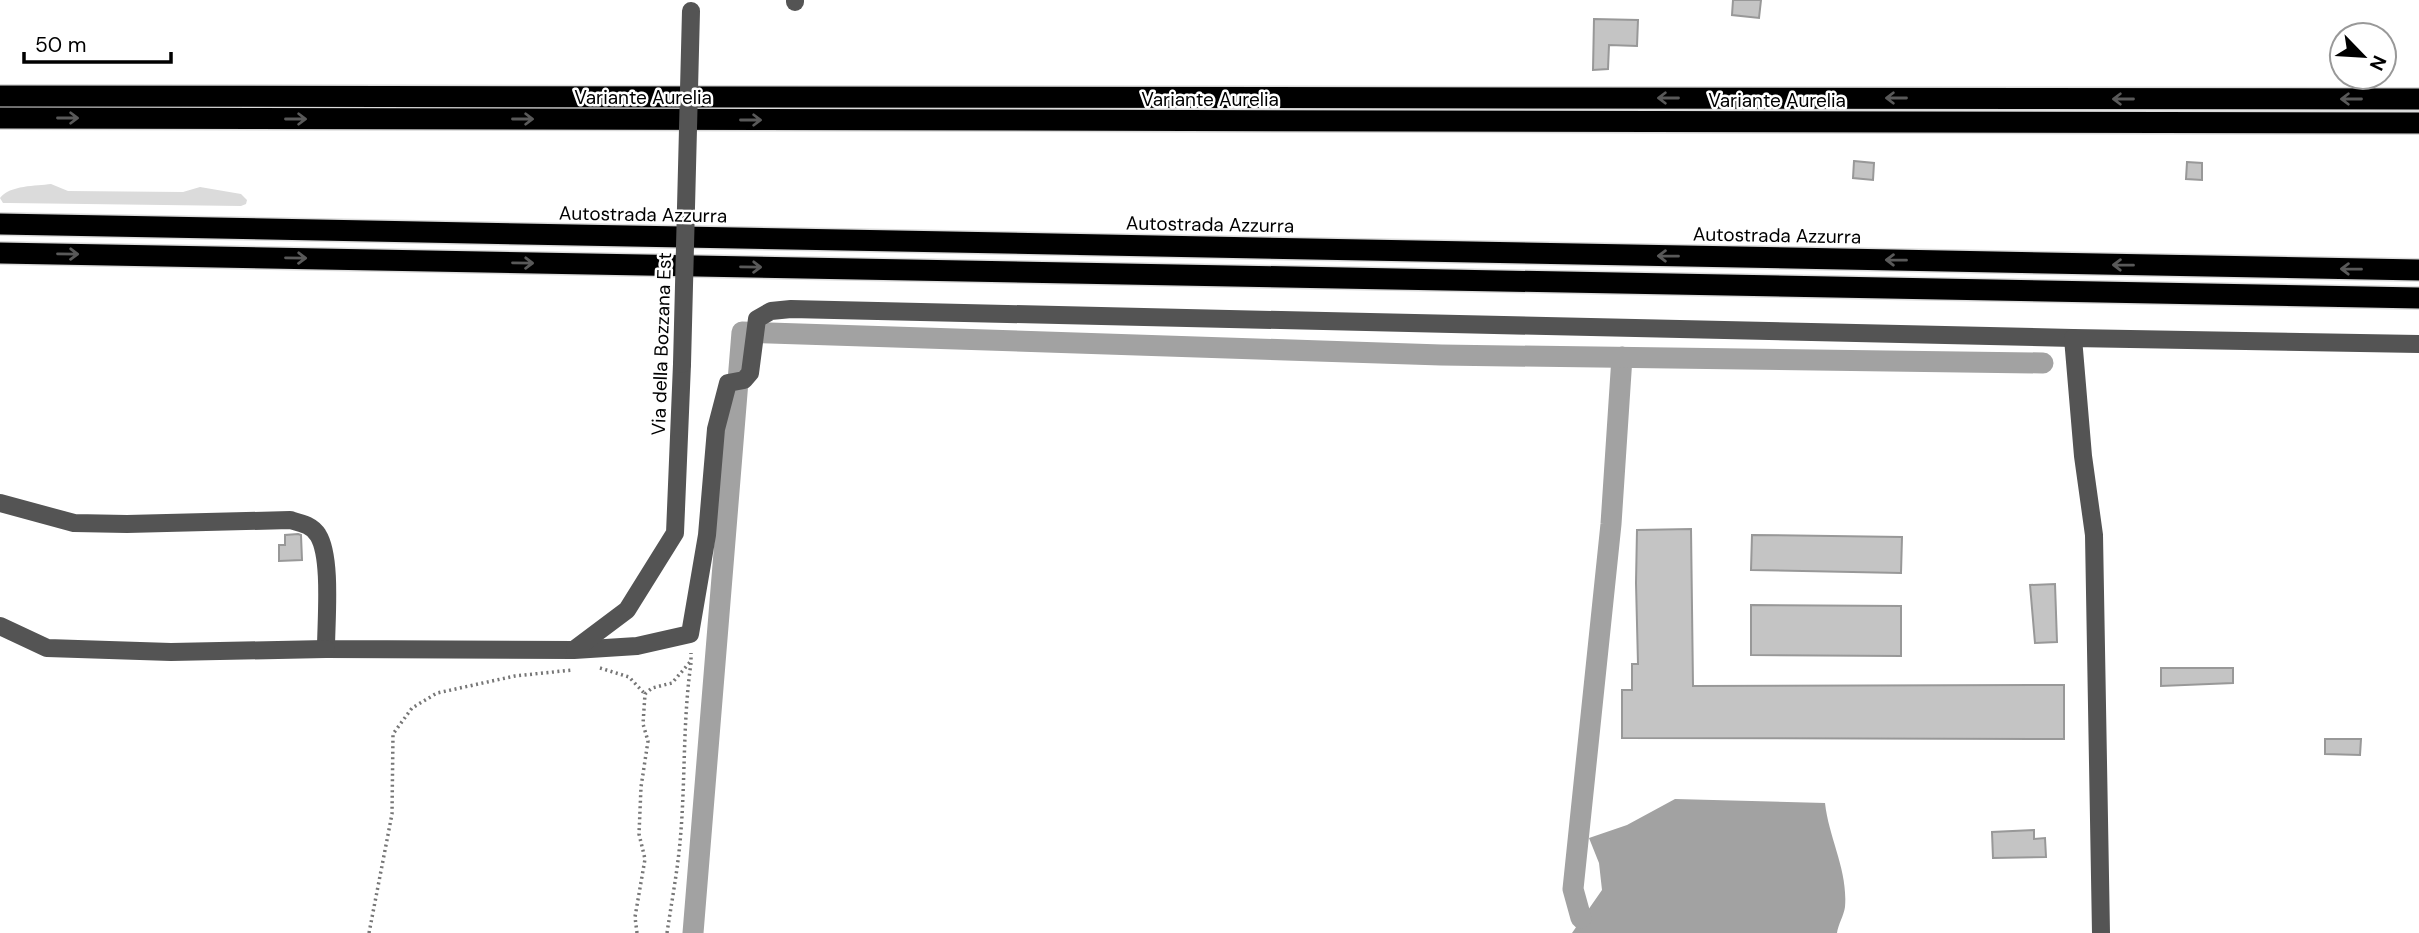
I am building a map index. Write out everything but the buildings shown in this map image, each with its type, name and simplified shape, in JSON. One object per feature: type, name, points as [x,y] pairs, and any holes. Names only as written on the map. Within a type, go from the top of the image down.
[{"type":"highway","name":"Variante Aurelia","points":[[0,96],[2419,99]]},
{"type":"highway","name":"Variante Aurelia","points":[[0,118],[2419,123]]},
{"type":"highway","name":"Autostrada Azzurra","points":[[0,224],[2419,270]]},
{"type":"highway","points":[[0,253],[2419,298]]},
{"type":"street","name":"Via della Bozzana Est","points":[[574,650],[627,610],[675,533],[682,364],[689,24],[693,5]]},
{"type":"street","points":[[0,626],[47,648],[171,652],[326,649],[574,650],[637,646],[690,634],[706,535],[716,429],[736,382],[750,373],[757,319],[771,312],[790,309],[2419,344]]},
{"type":"street","points":[[2073,338],[2083,456],[2094,535],[2101,933]]},
{"type":"street","points":[[0,503],[74,523],[290,520],[308,525],[317,534],[326,551],[326,649]]},
{"type":"path","points":[[667,933],[679,852],[685,750],[684,709],[691,661],[690,634]]},
{"type":"path","points":[[637,933],[635,917],[645,859],[639,834],[641,787],[648,741],[643,724],[645,694],[652,688],[671,683],[691,661]]},
{"type":"path","points":[[588,669],[600,668],[629,677],[645,694]]},
{"type":"path","points":[[369,933],[392,814],[393,734],[412,708],[437,693],[515,676],[576,670]]},
{"type":"shaded area","points":[[51,184],[68,191],[183,192],[200,187],[241,194],[247,200],[246,204],[241,206],[3,203],[0,198],[17,188]]},
{"type":"shaded area","points":[[1675,799],[1825,803],[1844,880],[1844,910],[1837,933],[1572,933],[1602,890],[1599,863],[1589,838],[1627,825]]},
{"type":"waterway","points":[[693,933],[742,332],[1441,355],[2043,363]]},
{"type":"waterway","points":[[1581,918],[1573,889],[1611,524],[1622,357]]}]
